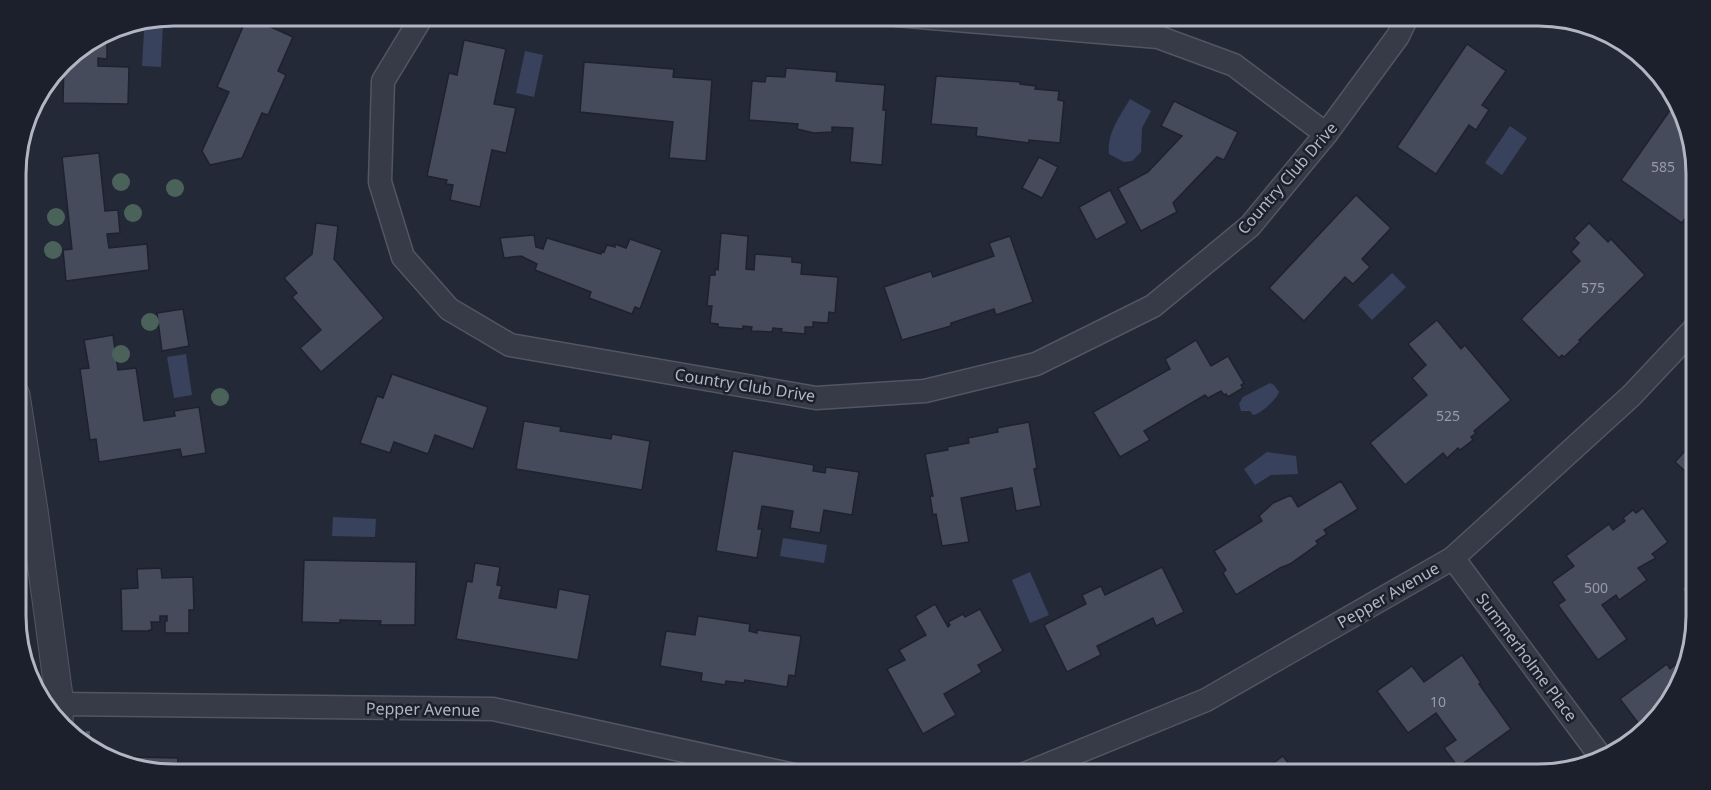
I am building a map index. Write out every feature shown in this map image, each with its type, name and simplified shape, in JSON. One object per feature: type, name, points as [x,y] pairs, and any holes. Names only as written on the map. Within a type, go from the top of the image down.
[{"type":"street","name":"Country Club Drive","points":[[416,26],[383,81],[380,182],[403,257],[449,309],[510,345],[816,398],[925,390],[1036,364],[1153,306],[1250,226],[1326,134],[1398,36],[1403,26]]},
{"type":"street","points":[[1027,26],[1158,37],[1234,65],[1326,134]]},
{"type":"street","name":"Pepper Avenue","points":[[1049,764],[1206,700],[1453,558],[1632,395],[1686,338]]},
{"type":"street","points":[[26,458],[34,510],[54,705]]},
{"type":"street","name":"Summerholme Place","points":[[1453,558],[1597,752]]},
{"type":"street","name":"Pepper Avenue","points":[[60,711],[493,709],[744,764]]},
{"type":"path","points":[[88,731],[88,737]]},
{"type":"water","points":[[163,27],[161,67],[142,66],[144,31],[137,31]]},
{"type":"water","points":[[525,51],[543,55],[534,97],[516,93]]},
{"type":"water","points":[[1130,99],[1151,111],[1142,128],[1141,152],[1132,161],[1124,162],[1109,154],[1109,146],[1115,125]]},
{"type":"water","points":[[1510,126],[1527,138],[1502,175],[1485,163]]},
{"type":"water","points":[[1392,273],[1406,287],[1372,320],[1358,305]]},
{"type":"water","points":[[186,354],[192,395],[174,398],[167,357]]},
{"type":"water","points":[[1270,383],[1279,392],[1268,406],[1253,415],[1250,411],[1241,411],[1239,404],[1243,397]]},
{"type":"water","points":[[1267,452],[1296,456],[1298,474],[1271,475],[1255,485],[1244,469]]},
{"type":"water","points":[[333,517],[376,519],[375,537],[332,536]]},
{"type":"water","points":[[783,538],[827,545],[824,563],[780,556]]},
{"type":"water","points":[[1030,572],[1049,615],[1030,623],[1012,580]]},
{"type":"building","points":[[243,26],[269,26],[293,37],[278,71],[286,75],[268,115],[262,113],[242,158],[210,165],[202,151],[229,92],[217,87]]},
{"type":"building","points":[[464,40],[506,49],[494,104],[516,108],[506,153],[492,150],[480,207],[450,200],[453,185],[446,184],[447,180],[427,176],[449,73],[457,75]]},
{"type":"building","points":[[107,41],[107,59],[98,58],[98,66],[129,67],[128,104],[63,103],[64,74],[83,56]]},
{"type":"building","points":[[1467,44],[1506,71],[1482,105],[1489,110],[1476,130],[1469,125],[1436,174],[1397,147]]},
{"type":"building","points":[[584,62],[674,69],[673,77],[712,80],[706,161],[669,158],[673,122],[580,112]]},
{"type":"building","points":[[786,68],[837,72],[836,81],[885,85],[883,110],[886,110],[882,165],[850,162],[853,128],[832,127],[832,132],[814,133],[797,129],[798,124],[749,120],[752,81],[765,82],[766,76],[785,77]]},
{"type":"building","points":[[936,76],[1020,82],[1020,84],[1036,86],[1035,89],[1059,91],[1058,100],[1064,101],[1060,143],[1029,140],[1029,143],[976,136],[977,128],[931,124]]},
{"type":"building","points":[[1174,101],[1238,132],[1224,160],[1217,157],[1173,203],[1177,212],[1141,231],[1118,188],[1148,172],[1182,136],[1161,126]]},
{"type":"building","points":[[1671,109],[1680,135],[1686,173],[1686,217],[1682,223],[1621,180]]},
{"type":"building","points":[[99,153],[105,211],[118,210],[120,233],[107,234],[109,248],[147,244],[149,270],[66,281],[63,250],[72,249],[62,157]]},
{"type":"building","points":[[1039,157],[1058,167],[1042,198],[1022,188]]},
{"type":"building","points":[[1110,190],[1127,223],[1096,240],[1079,207]]},
{"type":"building","points":[[1356,195],[1391,228],[1362,259],[1370,267],[1353,284],[1345,277],[1304,321],[1269,288]]},
{"type":"building","points":[[316,223],[338,226],[334,259],[384,318],[321,372],[300,348],[321,330],[292,297],[297,293],[284,278],[312,254]]},
{"type":"building","points":[[1589,223],[1608,242],[1611,239],[1645,275],[1579,340],[1581,341],[1564,357],[1562,355],[1559,358],[1521,319],[1580,261],[1571,252],[1579,243],[1574,238]]},
{"type":"building","points":[[721,233],[748,236],[746,269],[754,270],[755,254],[792,257],[792,262],[802,263],[801,274],[838,277],[835,313],[829,312],[828,323],[813,322],[813,327],[805,327],[805,334],[781,332],[782,329],[773,328],[772,332],[751,331],[752,327],[743,326],[743,329],[718,327],[718,324],[710,323],[712,306],[707,306],[710,275],[715,275],[715,269],[718,270]]},
{"type":"building","points":[[534,235],[536,247],[543,249],[547,238],[601,254],[607,245],[615,247],[615,244],[626,248],[630,239],[662,250],[640,309],[635,307],[632,314],[589,298],[591,292],[535,270],[537,264],[521,256],[504,258],[500,238]]},
{"type":"building","points":[[1010,236],[1033,302],[996,315],[994,309],[951,323],[951,326],[902,340],[884,287],[931,271],[933,277],[994,256],[989,243]]},
{"type":"building","points":[[183,309],[189,346],[162,351],[157,313]]},
{"type":"building","points":[[1437,320],[1461,349],[1465,345],[1511,400],[1474,431],[1476,433],[1471,437],[1473,440],[1460,450],[1458,448],[1447,458],[1443,453],[1405,485],[1370,443],[1427,395],[1412,378],[1426,365],[1408,344]]},
{"type":"building","points":[[113,335],[118,370],[136,368],[144,421],[175,416],[174,411],[199,407],[206,453],[182,457],[180,449],[99,462],[96,439],[90,440],[80,369],[89,368],[84,340]]},
{"type":"building","points":[[1196,340],[1211,366],[1228,356],[1244,383],[1241,385],[1243,388],[1228,397],[1221,391],[1208,398],[1205,395],[1144,431],[1150,440],[1120,457],[1093,412],[1170,369],[1165,359]]},
{"type":"building","points":[[392,374],[488,407],[473,449],[435,435],[428,454],[394,442],[390,453],[360,443],[377,396],[383,398]]},
{"type":"building","points":[[524,421],[561,427],[560,431],[611,439],[612,434],[650,441],[642,490],[516,469]]},
{"type":"building","points":[[1029,422],[1041,506],[1016,511],[1012,488],[961,498],[969,542],[942,546],[936,514],[933,515],[930,496],[933,496],[925,454],[969,443],[968,438],[998,432],[997,428]]},
{"type":"building","points":[[1686,450],[1686,472],[1675,462]]},
{"type":"building","points":[[733,451],[814,465],[813,471],[825,473],[826,467],[859,472],[852,515],[824,510],[820,533],[790,528],[793,511],[762,506],[758,529],[762,529],[757,558],[716,551]]},
{"type":"building","points":[[1341,481],[1358,509],[1324,530],[1327,534],[1316,541],[1318,544],[1290,564],[1236,595],[1223,573],[1226,570],[1214,551],[1262,521],[1259,516],[1273,503],[1291,495],[1298,507]]},
{"type":"building","points":[[1643,508],[1668,542],[1652,554],[1656,558],[1638,568],[1647,580],[1619,600],[1616,595],[1602,605],[1627,639],[1598,660],[1558,605],[1565,600],[1552,582],[1574,566],[1566,556],[1609,524],[1613,530],[1625,521],[1623,518],[1633,510],[1636,513]]},
{"type":"building","points":[[304,560],[416,562],[415,625],[380,625],[381,621],[302,622]]},
{"type":"building","points":[[475,563],[500,567],[497,585],[502,586],[499,598],[556,608],[559,589],[590,595],[578,660],[456,639],[467,581],[472,582]]},
{"type":"building","points":[[1162,567],[1184,612],[1156,626],[1153,618],[1097,646],[1101,655],[1067,672],[1044,625],[1086,604],[1082,595],[1101,586],[1105,595]]},
{"type":"building","points":[[161,568],[162,578],[193,577],[194,610],[189,610],[189,633],[165,633],[167,616],[160,616],[160,622],[151,622],[152,629],[148,631],[122,631],[121,589],[138,588],[137,569]]},
{"type":"building","points":[[935,604],[948,627],[950,625],[948,622],[980,609],[1003,651],[978,665],[982,672],[944,694],[956,715],[923,734],[887,669],[905,660],[899,650],[926,635],[915,616]]},
{"type":"building","points":[[698,616],[750,624],[749,631],[757,633],[757,630],[801,636],[795,676],[789,675],[787,687],[745,680],[744,683],[726,681],[725,685],[701,681],[702,673],[660,666],[666,631],[695,635]]},
{"type":"building","points":[[1462,655],[1481,683],[1479,684],[1511,729],[1462,764],[1456,764],[1444,748],[1456,740],[1436,713],[1408,733],[1377,691],[1412,666],[1424,682]]},
{"type":"building","points":[[1678,663],[1666,691],[1639,724],[1620,699],[1667,664],[1670,669]]},
{"type":"building","points":[[1283,756],[1289,764],[1272,764]]},
{"type":"building","points":[[133,757],[178,758],[178,764],[133,759]]},
{"type":"waterway","points":[[26,568],[30,567]]}]
